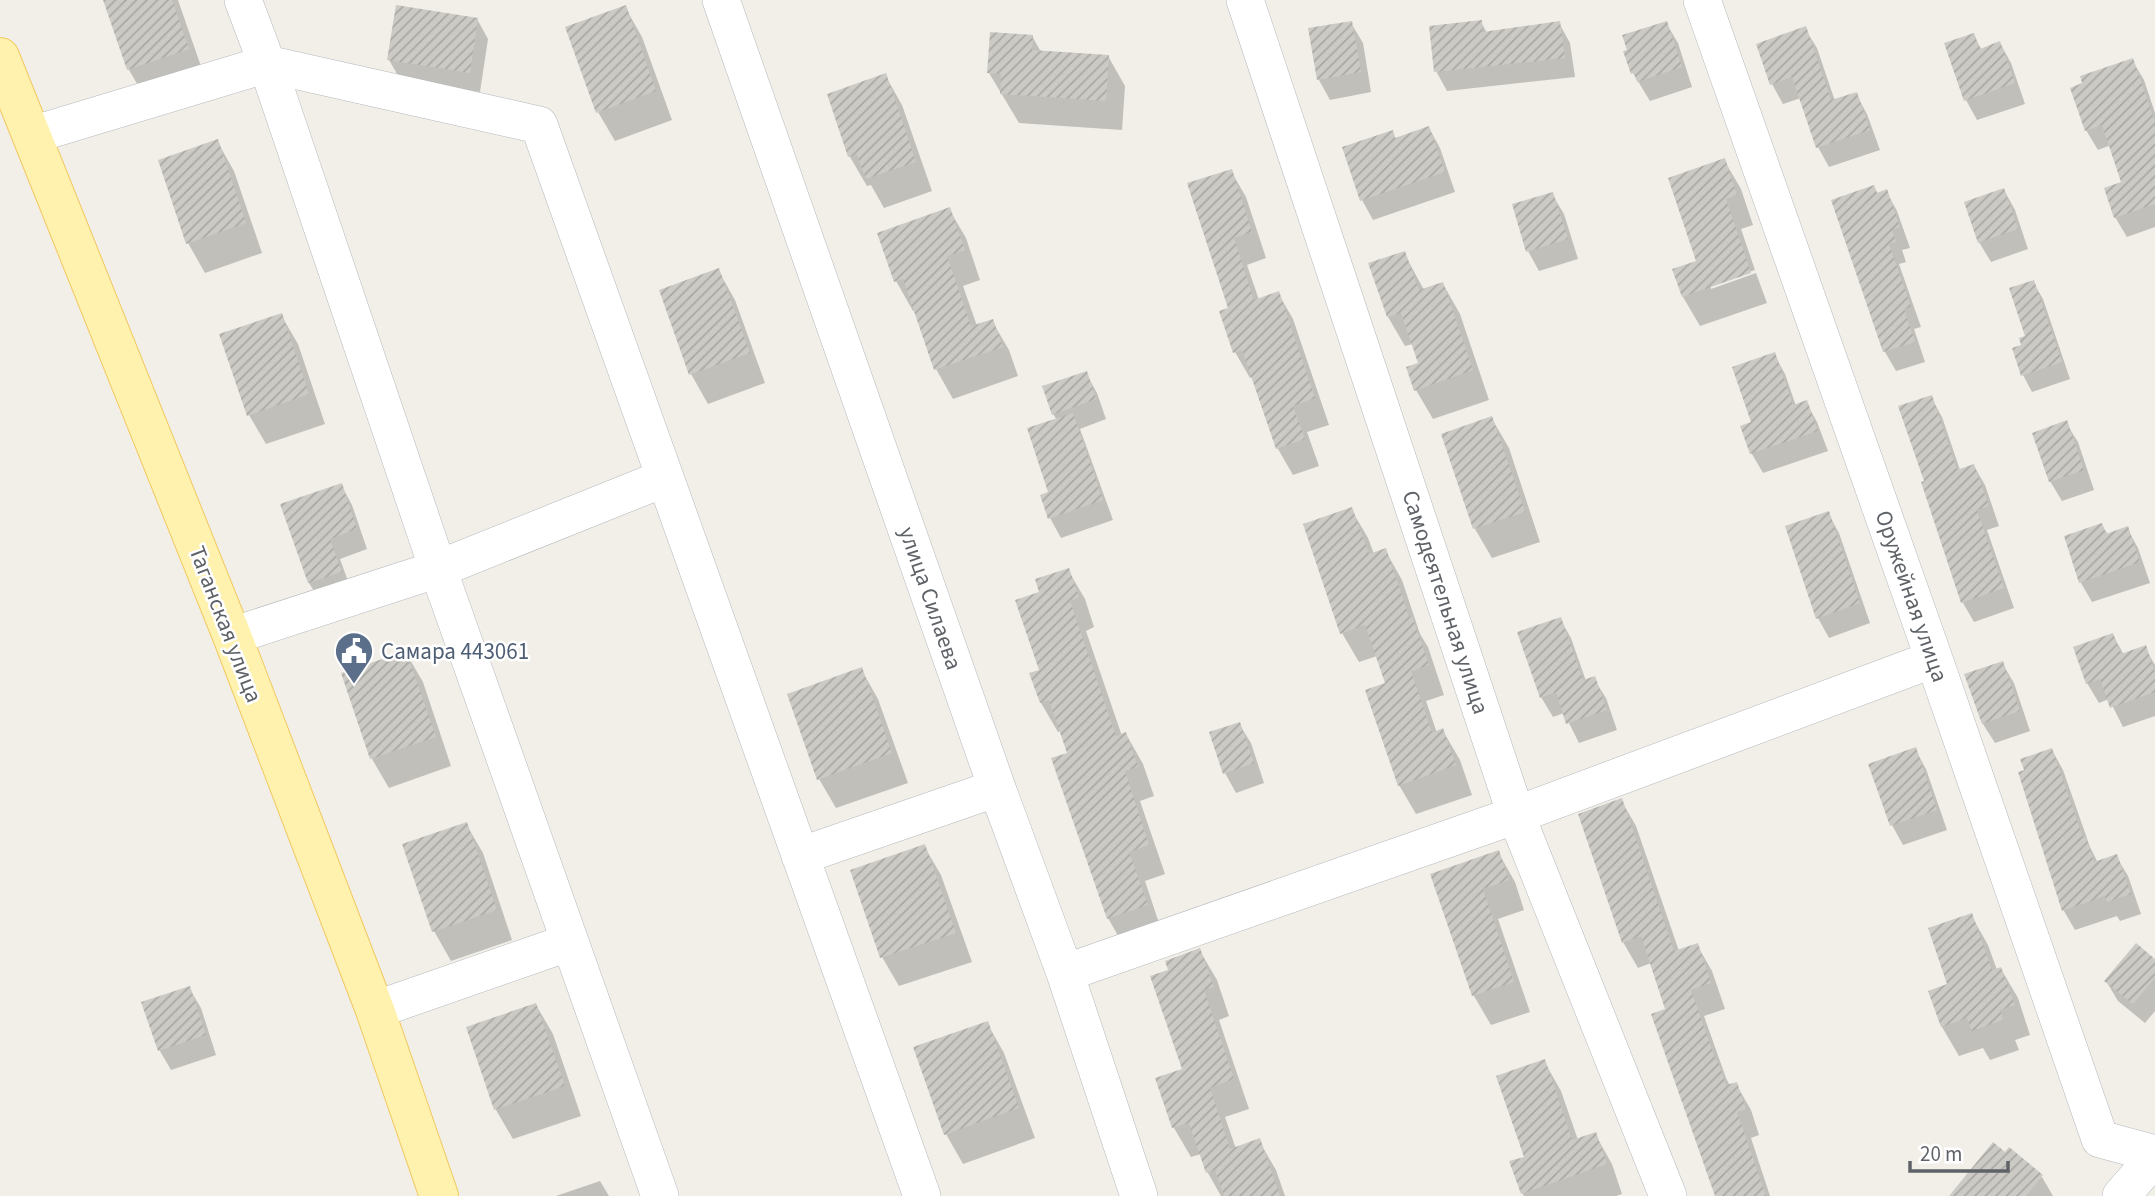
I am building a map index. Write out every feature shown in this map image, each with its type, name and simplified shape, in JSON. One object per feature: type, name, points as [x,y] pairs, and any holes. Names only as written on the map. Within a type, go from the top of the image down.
[{"type":"main road","name":"Таганская улица","points":[[0,57],[232,636],[375,1010],[439,1196]]},
{"type":"street","points":[[243,0],[438,569],[660,1196]]},
{"type":"street","name":"улица Силаева","points":[[721,0],[997,788],[1065,974],[1139,1196]]},
{"type":"street","name":"Самодеятельная улица","points":[[1245,0],[1516,815],[1668,1196]]},
{"type":"street","name":"Оружейная улица","points":[[1702,0],[2100,1139],[2155,1155]]},
{"type":"street","points":[[32,135],[267,64],[539,125],[922,1196]]},
{"type":"street","points":[[232,636],[438,569],[665,478]]},
{"type":"street","points":[[1065,974],[1516,815],[1934,659]]},
{"type":"street","points":[[800,856],[997,788]]},
{"type":"street","points":[[375,1010],[570,942]]},
{"type":"street","points":[[2121,1196],[2155,1155]]},
{"type":"building","points":[[103,0],[172,0],[189,49],[127,70]]},
{"type":"building","points":[[396,5],[478,18],[470,73],[387,60]]},
{"type":"building","points":[[626,5],[656,91],[596,113],[565,27]]},
{"type":"building","points":[[1482,20],[1483,32],[1560,21],[1565,58],[1434,72],[1429,26]]},
{"type":"building","points":[[1352,21],[1361,72],[1317,80],[1308,28]]},
{"type":"building","points":[[1667,21],[1682,67],[1637,82],[1634,73],[1631,74],[1623,51],[1627,50],[1622,35]]},
{"type":"building","points":[[1806,26],[1831,100],[1857,92],[1870,130],[1816,148],[1792,77],[1770,85],[1756,44]]},
{"type":"building","points":[[990,32],[1033,35],[1032,50],[1109,55],[1106,101],[1000,94],[1001,74],[987,73]]},
{"type":"building","points":[[1974,33],[1980,49],[2000,41],[2015,83],[1964,101],[1944,43]]},
{"type":"building","points":[[2133,58],[2155,122],[2155,204],[2114,218],[2104,188],[2121,182],[2102,125],[2085,131],[2070,88],[2082,83],[2080,76]]},
{"type":"building","points":[[886,73],[916,162],[866,179],[857,155],[848,157],[827,94]]},
{"type":"building","points":[[1429,126],[1445,172],[1360,201],[1342,147],[1393,130],[1395,138]]},
{"type":"building","points":[[218,139],[246,223],[186,244],[158,160]]},
{"type":"building","points":[[1725,158],[1737,195],[1726,199],[1751,273],[1682,297],[1672,269],[1696,261],[1668,178]]},
{"type":"building","points":[[1232,169],[1252,232],[1234,238],[1254,300],[1279,291],[1315,398],[1293,406],[1305,439],[1276,449],[1242,350],[1233,353],[1219,311],[1228,308],[1187,183]]},
{"type":"building","points":[[1874,185],[1877,193],[1887,189],[1900,227],[1892,230],[1896,242],[1889,244],[1911,307],[1904,309],[1915,342],[1883,352],[1831,200]]},
{"type":"building","points":[[2004,188],[2018,229],[1978,243],[1964,202]]},
{"type":"building","points":[[1553,192],[1568,239],[1526,252],[1512,204]]},
{"type":"building","points":[[950,207],[965,250],[947,256],[971,326],[993,319],[1003,347],[934,370],[903,279],[894,282],[877,233]]},
{"type":"building","points":[[1405,251],[1419,290],[1443,282],[1473,370],[1414,391],[1406,367],[1418,363],[1401,313],[1387,317],[1368,263]]},
{"type":"building","points":[[719,268],[750,353],[689,375],[659,290]]},
{"type":"building","points":[[2034,280],[2062,362],[2021,376],[2012,348],[2021,345],[2019,338],[2025,336],[2009,288]]},
{"type":"building","points":[[282,313],[309,394],[247,416],[219,334]]},
{"type":"building","points":[[1775,352],[1793,405],[1807,400],[1818,431],[1750,454],[1740,426],[1751,422],[1732,367]]},
{"type":"building","points":[[1087,371],[1096,399],[1052,415],[1042,386]]},
{"type":"building","points":[[1932,395],[1957,470],[1974,464],[1989,506],[1977,510],[2004,588],[1961,603],[1898,406]]},
{"type":"building","points":[[1073,413],[1103,500],[1048,519],[1040,495],[1048,492],[1027,428]]},
{"type":"building","points":[[1492,416],[1525,512],[1473,529],[1441,434]]},
{"type":"building","points":[[2067,420],[2084,470],[2049,482],[2032,433]]},
{"type":"building","points":[[342,483],[357,529],[330,539],[342,572],[308,583],[280,504]]},
{"type":"building","points":[[1352,507],[1369,554],[1386,548],[1409,617],[1412,616],[1429,665],[1411,671],[1432,733],[1443,728],[1456,765],[1398,786],[1365,690],[1385,683],[1365,625],[1340,634],[1303,524]]},
{"type":"building","points":[[1829,511],[1860,603],[1816,619],[1785,526]]},
{"type":"building","points":[[2102,523],[2106,534],[2128,526],[2140,562],[2079,583],[2064,536]]},
{"type":"building","points":[[1069,568],[1079,597],[1070,601],[1116,736],[1126,732],[1138,767],[1125,771],[1149,845],[1129,852],[1148,905],[1107,919],[1051,758],[1067,753],[1049,700],[1040,703],[1029,673],[1039,670],[1015,600],[1039,592],[1035,579]]},
{"type":"building","points":[[1561,617],[1583,680],[1595,676],[1607,710],[1566,724],[1556,692],[1540,698],[1517,632]]},
{"type":"building","points":[[2113,633],[2121,654],[2146,645],[2155,673],[2155,692],[2110,708],[2100,679],[2086,684],[2073,647]]},
{"type":"building","points":[[406,651],[436,737],[370,759],[341,673]]},
{"type":"building","points":[[2003,661],[2020,711],[1982,724],[1964,674]]},
{"type":"building","points":[[862,667],[892,753],[817,780],[787,694]]},
{"type":"building","points":[[1240,722],[1254,763],[1223,774],[1209,732]]},
{"type":"building","points":[[1916,747],[1937,810],[1890,826],[1868,764]]},
{"type":"building","points":[[2052,748],[2094,862],[2117,854],[2131,894],[2107,902],[2105,896],[2062,911],[2018,772],[2024,770],[2020,759]]},
{"type":"building","points":[[1622,798],[1674,951],[1698,943],[1711,983],[1691,990],[1726,1085],[1737,1082],[1746,1109],[1737,1112],[1766,1196],[1715,1196],[1651,1014],[1665,1009],[1641,936],[1622,943],[1578,814]]},
{"type":"building","points":[[467,822],[497,910],[432,932],[402,844]]},
{"type":"building","points":[[925,844],[956,933],[880,958],[850,870]]},
{"type":"building","points":[[1499,850],[1509,880],[1483,889],[1514,982],[1472,996],[1430,874]]},
{"type":"building","points":[[1972,913],[1992,970],[2001,967],[2015,1005],[2000,1010],[2003,1020],[1972,1031],[1967,1018],[1941,1027],[1928,991],[1947,984],[1928,928]]},
{"type":"building","points":[[2136,943],[2155,959],[2155,978],[2133,1004],[2104,981]]},
{"type":"building","points":[[1200,948],[1214,987],[1204,990],[1234,1079],[1210,1088],[1230,1149],[1260,1138],[1280,1196],[1224,1196],[1215,1170],[1206,1173],[1189,1123],[1172,1128],[1155,1078],[1182,1069],[1150,976],[1168,970],[1165,961]]},
{"type":"building","points":[[190,986],[206,1035],[158,1051],[141,1002]]},
{"type":"building","points":[[536,1003],[565,1086],[494,1110],[466,1027]]},
{"type":"building","points":[[988,1021],[1019,1108],[944,1135],[913,1047]]},
{"type":"building","points":[[1545,1059],[1572,1140],[1596,1132],[1607,1164],[1521,1194],[1509,1161],[1524,1157],[1496,1076]]},
{"type":"building","points":[[1993,1142],[2005,1152],[2009,1147],[2043,1175],[2026,1196],[1949,1196]]},
{"type":"place","name":"Самара 443061","points":[[354,685]]}]
